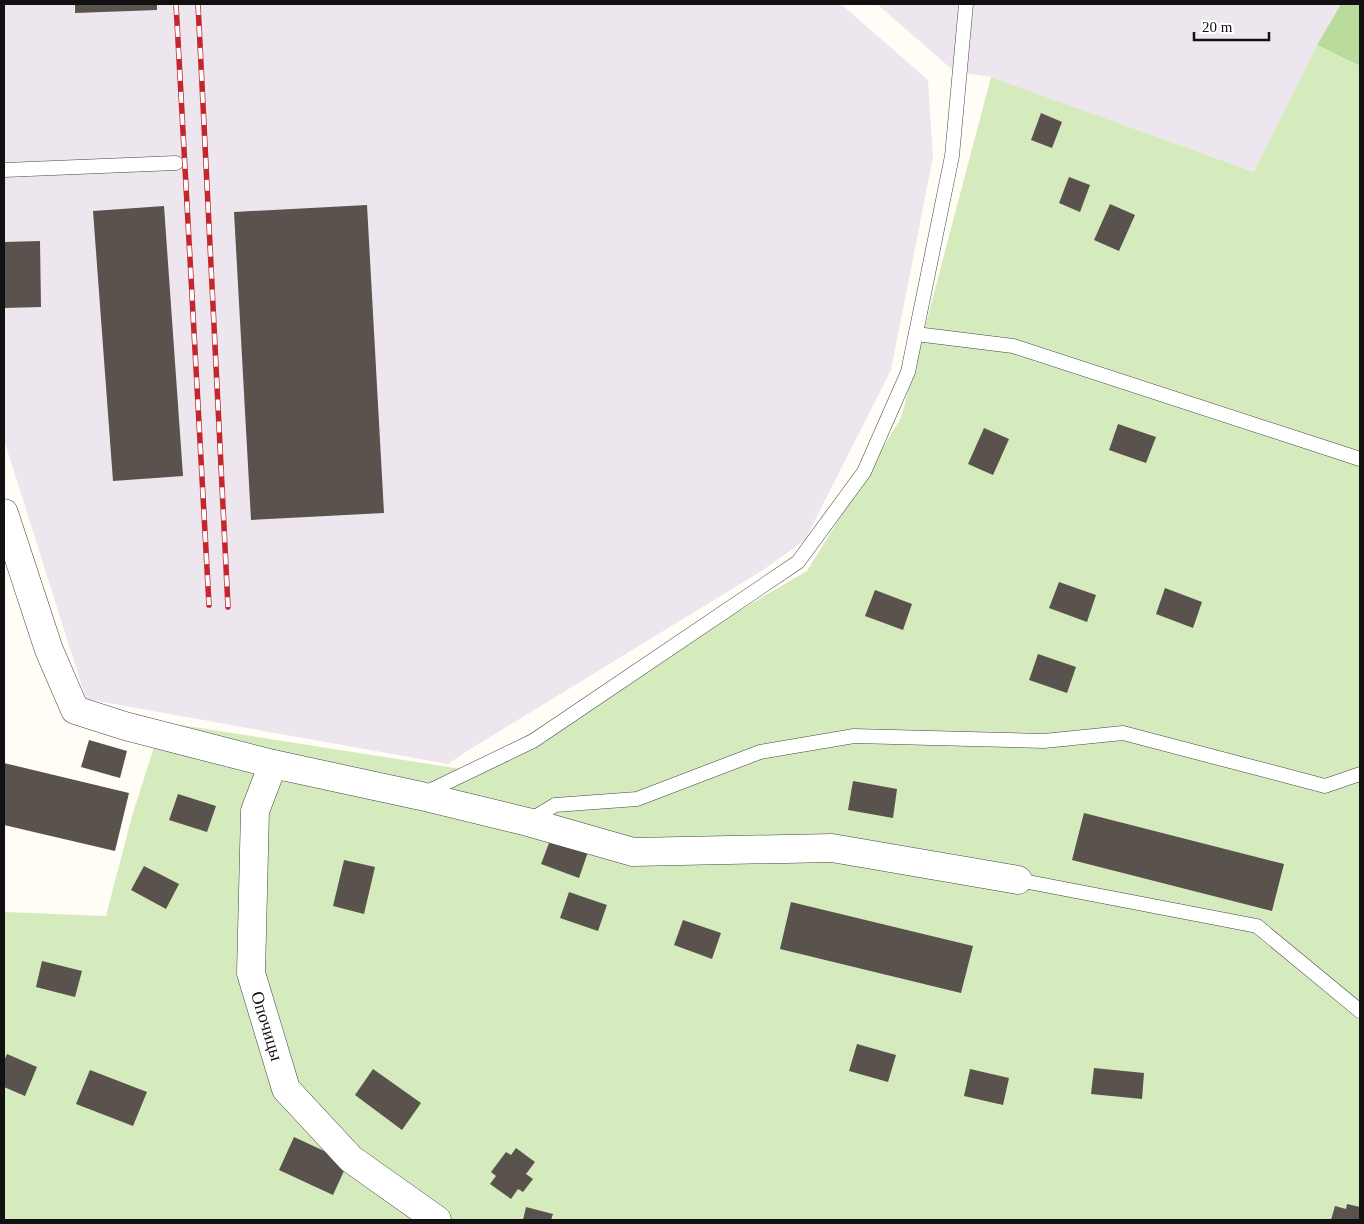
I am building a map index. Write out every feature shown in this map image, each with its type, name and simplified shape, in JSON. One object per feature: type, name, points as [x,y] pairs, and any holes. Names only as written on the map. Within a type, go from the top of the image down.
[{"type":"street","points":[[4,513],[49,650],[75,710],[124,726],[273,764],[528,822],[633,852],[832,848],[1018,880]]},
{"type":"street","name":"Опочицы","points":[[273,764],[255,811],[251,974],[286,1089],[351,1160],[437,1220]]},
{"type":"lane","points":[[420,796],[533,741],[798,562],[864,472],[908,372],[952,156],[966,4]]},
{"type":"lane","points":[[4,170],[176,163]]},
{"type":"lane","points":[[916,334],[1013,346],[1360,458]]},
{"type":"lane","points":[[528,822],[555,805],[637,799],[760,752],[854,736],[1044,741],[1123,733],[1325,786],[1360,774]]},
{"type":"lane","points":[[1018,880],[1257,926],[1360,1011]]},
{"type":"shaded area","points":[[4,4],[841,4],[928,80],[933,157],[891,370],[805,540],[763,570],[448,764],[86,699],[4,440]]},
{"type":"shaded area","points":[[877,4],[1341,4],[1317,45],[1254,172],[991,77],[955,72]]},
{"type":"green space","points":[[1341,4],[1360,4],[1360,66],[1317,45]]},
{"type":"green space","points":[[1317,45],[1360,66],[1360,1220],[4,1220],[4,912],[106,916],[132,816],[162,722],[467,770],[807,571],[901,418],[991,77],[1254,172]]},
{"type":"building","points":[[75,4],[157,4],[157,10],[75,13]]},
{"type":"building","points":[[1041,113],[1062,122],[1052,148],[1031,140]]},
{"type":"building","points":[[1069,177],[1090,185],[1080,212],[1059,203]]},
{"type":"building","points":[[1110,204],[1135,215],[1119,251],[1094,240]]},
{"type":"building","points":[[367,205],[384,513],[251,520],[234,212]]},
{"type":"building","points":[[164,206],[183,476],[113,481],[93,211]]},
{"type":"building","points":[[40,241],[41,307],[4,308],[4,242]]},
{"type":"building","points":[[1118,424],[1156,437],[1146,463],[1109,450]]},
{"type":"building","points":[[984,428],[1009,439],[993,475],[968,464]]},
{"type":"building","points":[[1059,582],[1096,595],[1087,622],[1049,608]]},
{"type":"building","points":[[1165,588],[1202,602],[1193,628],[1156,614]]},
{"type":"building","points":[[875,590],[912,604],[903,630],[865,616]]},
{"type":"building","points":[[1038,654],[1076,667],[1067,693],[1029,680]]},
{"type":"building","points":[[89,740],[127,751],[120,778],[81,767]]},
{"type":"building","points":[[4,763],[129,793],[115,851],[4,825]]},
{"type":"building","points":[[853,781],[897,789],[893,818],[848,810]]},
{"type":"building","points":[[178,794],[216,806],[207,832],[169,820]]},
{"type":"building","points":[[1084,813],[1284,864],[1272,911],[1072,860]]},
{"type":"building","points":[[551,838],[588,852],[579,878],[541,864]]},
{"type":"building","points":[[344,860],[375,867],[364,914],[333,906]]},
{"type":"building","points":[[144,866],[179,884],[166,909],[131,890]]},
{"type":"building","points":[[569,892],[607,905],[598,931],[560,918]]},
{"type":"building","points":[[791,902],[973,946],[961,993],[780,949]]},
{"type":"building","points":[[683,920],[721,933],[712,959],[674,945]]},
{"type":"building","points":[[42,961],[82,971],[75,997],[36,987]]},
{"type":"building","points":[[857,1044],[896,1055],[888,1082],[849,1071]]},
{"type":"building","points":[[7,1054],[37,1067],[25,1096],[4,1087],[4,1061]]},
{"type":"building","points":[[1094,1068],[1144,1073],[1142,1099],[1091,1094]]},
{"type":"building","points":[[373,1069],[421,1103],[402,1130],[355,1095]]},
{"type":"building","points":[[970,1069],[1009,1078],[1003,1105],[964,1096]]},
{"type":"building","points":[[90,1070],[147,1092],[133,1126],[76,1104]]},
{"type":"building","points":[[294,1137],[348,1162],[333,1195],[279,1170]]},
{"type":"building","points":[[516,1148],[535,1162],[526,1174],[533,1179],[523,1192],[518,1189],[511,1199],[490,1184],[496,1176],[491,1172],[506,1152],[511,1155]]},
{"type":"building","points":[[1347,1204],[1360,1207],[1360,1220],[1331,1220],[1335,1206],[1346,1209]]},
{"type":"building","points":[[526,1207],[553,1214],[551,1220],[523,1220]]},
{"type":"railway","points":[[176,4],[209,605]]},
{"type":"railway","points":[[198,4],[228,607]]}]
